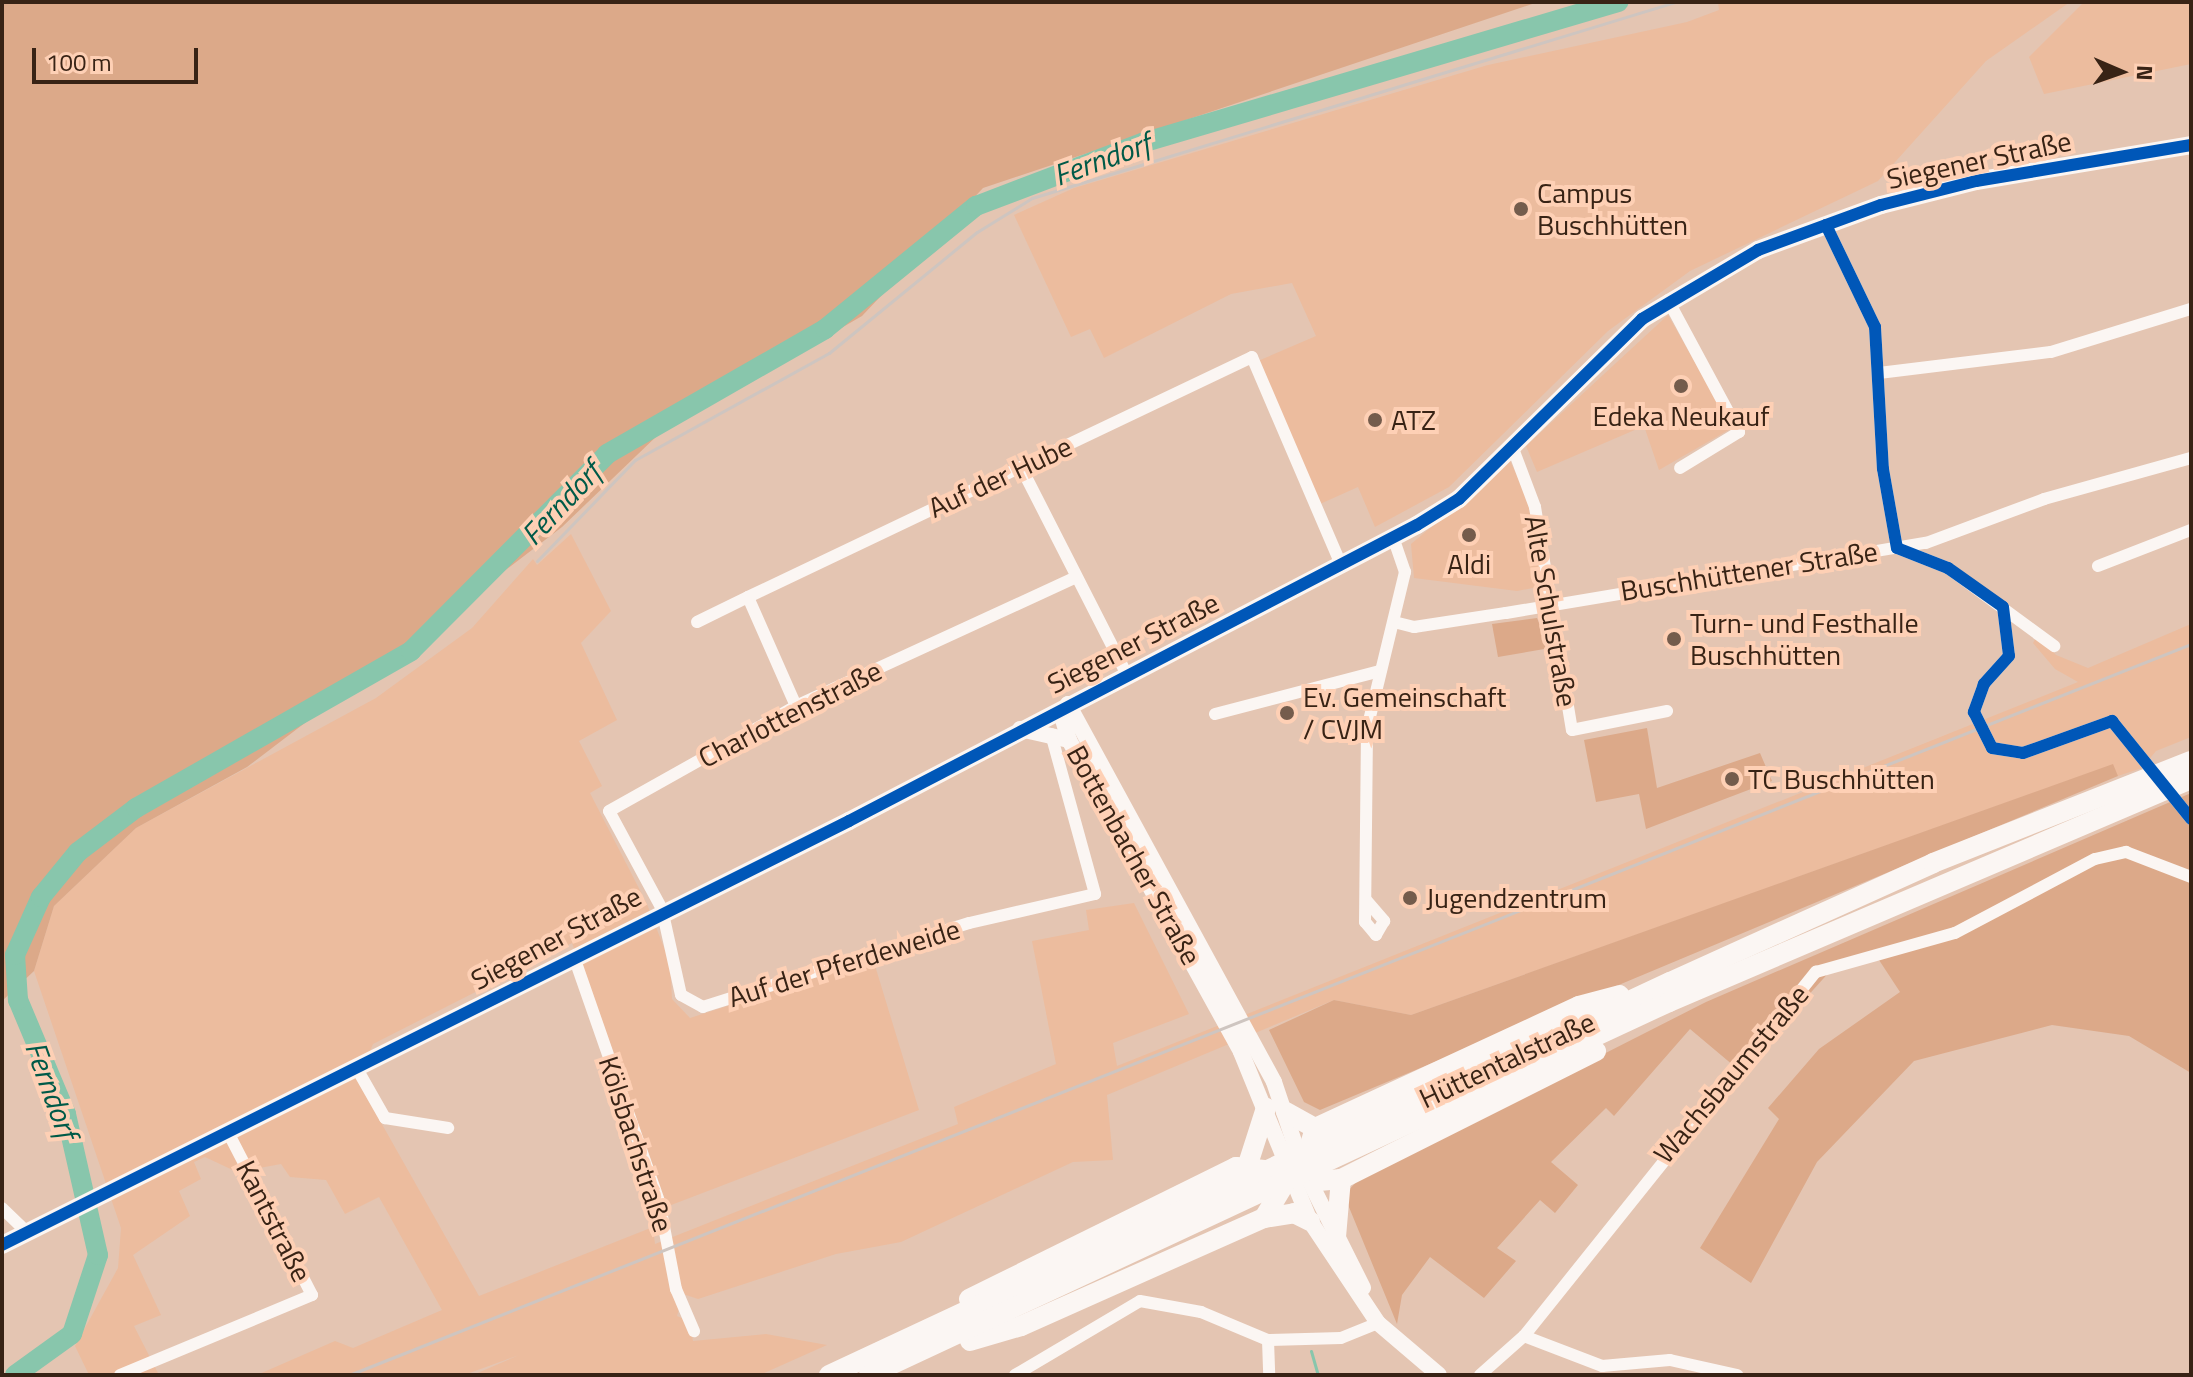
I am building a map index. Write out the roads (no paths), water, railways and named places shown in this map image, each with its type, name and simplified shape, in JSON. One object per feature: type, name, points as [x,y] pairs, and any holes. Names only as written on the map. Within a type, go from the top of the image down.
[{"type":"highway","name":"Hüttentalstraße","points":[[829,1375],[909,1349],[1669,992],[2137,790],[2191,761]]},
{"type":"highway","name":"Hüttentalstraße","points":[[2137,790],[2191,779]]},
{"type":"highway","points":[[909,1349],[1021,1326],[1270,1211],[1302,1167],[1579,1006],[1669,992]]},
{"type":"highway","points":[[909,1349],[1062,1249],[1251,1165],[1302,1167],[1592,1053],[1669,992]]},
{"type":"highway","points":[[1276,1110],[1336,1237]]},
{"type":"highway","points":[[1251,1165],[1276,1110]]},
{"type":"highway","points":[[1270,1211],[1294,1213],[1310,1221]]},
{"type":"highway","name":"Hüttentalstraße","points":[[869,1375],[909,1349]]},
{"type":"main road","name":"Siegener Straße","points":[[2,1245],[574,957],[662,909],[849,821],[1015,729],[1393,537],[1459,499],[1668,300],[1758,250],[1826,225],[1976,181],[2191,145]]},
{"type":"street","points":[[1826,225],[1875,327],[1883,469],[1897,548],[1948,568],[2054,646]]},
{"type":"street","points":[[1668,300],[1739,432],[1680,468]]},
{"type":"street","points":[[1879,373],[2051,352],[2191,309]]},
{"type":"street","name":"Auf der Hube","points":[[697,622],[1255,355],[1340,562]]},
{"type":"street","name":"Alte Schulstraße","points":[[1512,446],[1535,507],[1572,730],[1667,711]]},
{"type":"street","name":"Buschhüttener Straße","points":[[1394,622],[1414,627],[1897,548],[2191,458]]},
{"type":"street","points":[[1021,467],[1126,673]]},
{"type":"street","points":[[2098,566],[2191,530]]},
{"type":"street","points":[[1366,900],[1367,729],[1405,572],[1393,537]]},
{"type":"street","name":"Charlottenstraße","points":[[662,909],[609,811],[796,706],[1076,577]]},
{"type":"street","points":[[748,597],[796,706]]},
{"type":"street","points":[[2003,607],[2009,656],[1984,684],[1974,712],[1992,748],[2023,753],[2112,721],[2191,819]]},
{"type":"street","points":[[1215,714],[1380,671]]},
{"type":"street","name":"Bottenbacher Straße","points":[[1068,704],[1062,725],[1069,740],[1223,1001]]},
{"type":"street","name":"Bottenbacher Straße","points":[[1068,704],[1248,1050],[1378,1323]]},
{"type":"street","points":[[1015,729],[1069,740]]},
{"type":"street","name":"Auf der Pferdeweide","points":[[662,909],[681,995],[703,1007],[969,923],[1095,894],[1051,734]]},
{"type":"street","name":"Wachsbaumstraße","points":[[1480,1375],[1524,1336],[1816,972],[1955,933],[2095,859],[2126,852],[2191,877]]},
{"type":"street","name":"Kölsbachstraße","points":[[574,957],[659,1201],[676,1289],[694,1331]]},
{"type":"street","points":[[356,1067],[385,1118],[448,1128]]},
{"type":"street","name":"Kantstraße","points":[[120,1375],[312,1295],[228,1132]]},
{"type":"street","name":"Bottenbacher Straße","points":[[1302,1167],[1310,1221],[1378,1323],[1439,1375]]},
{"type":"street","points":[[2,1208],[27,1232]]},
{"type":"street","points":[[1018,1374],[1140,1301],[1178,1305],[1268,1340],[1341,1338],[1378,1323]]},
{"type":"street","points":[[1524,1336],[1602,1366],[1670,1360],[1731,1374]]},
{"type":"street","points":[[1268,1340],[1269,1375]]},
{"type":"waterway","name":"Ferndorf","points":[[15,1375],[72,1334],[98,1255],[66,1114],[18,1000],[15,955],[41,897],[78,852],[136,808],[411,651],[607,454],[825,329],[976,206],[1142,143],[1619,2]]},
{"type":"waterway","points":[[1311,1351],[1318,1375]]},
{"type":"railway","points":[[537,561],[635,460],[829,353],[977,232],[1032,198],[1675,2]]},
{"type":"railway","points":[[349,1375],[2191,644]]},
{"type":"place","name":"Campus Buschhütten","points":[[1521,209]]},
{"type":"place","name":"Edeka Neukauf","points":[[1681,386]]},
{"type":"place","name":"ATZ","points":[[1375,420]]},
{"type":"place","name":"Aldi","points":[[1469,535]]},
{"type":"place","name":"Turn- und Festhalle Buschhütten","points":[[1674,639]]},
{"type":"place","name":"Ev. Gemeinschaft / CVJM","points":[[1287,713]]},
{"type":"place","name":"TC Buschhütten","points":[[1732,779]]},
{"type":"place","name":"Jugendzentrum","points":[[1410,898]]}]
